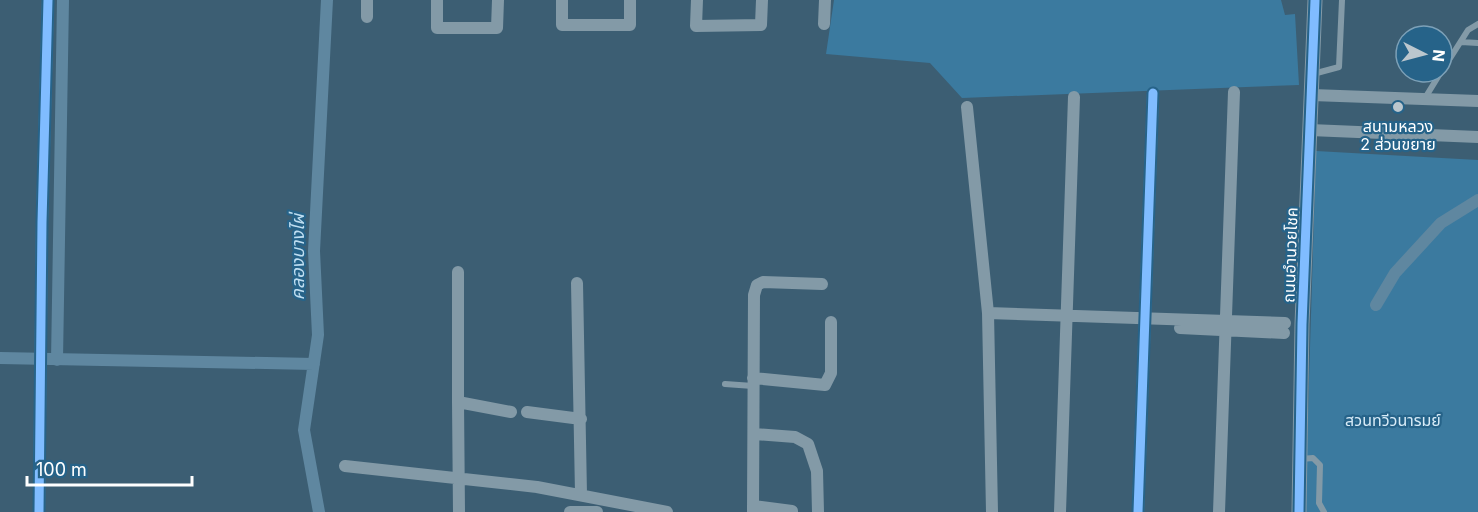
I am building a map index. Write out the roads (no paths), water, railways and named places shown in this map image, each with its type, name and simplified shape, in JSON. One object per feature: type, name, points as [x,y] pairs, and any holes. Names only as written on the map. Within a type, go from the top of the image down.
[{"type":"street","points":[[39,512],[42,210],[48,0]]},
{"type":"street","points":[[367,0],[367,17]]},
{"type":"street","points":[[437,0],[437,28],[497,28],[498,0]]},
{"type":"street","points":[[562,0],[562,25],[630,26],[630,0]]},
{"type":"street","points":[[697,0],[696,26],[761,25],[762,0]]},
{"type":"street","points":[[824,24],[825,0]]},
{"type":"street","name":"ถนนอำนวยโชค","points":[[1299,512],[1300,459],[1294,328],[1310,130],[1315,0]]},
{"type":"street","points":[[1219,512],[1234,92]]},
{"type":"street","points":[[1138,512],[1153,93]]},
{"type":"street","points":[[1312,95],[1478,101]]},
{"type":"street","points":[[1060,512],[1074,97]]},
{"type":"street","points":[[967,107],[988,317],[992,512]]},
{"type":"street","points":[[1310,130],[1478,137]]},
{"type":"street","points":[[458,272],[459,512]]},
{"type":"street","points":[[792,511],[753,509],[754,295],[757,285],[770,281],[822,284]]},
{"type":"street","points":[[577,283],[581,494]]},
{"type":"street","points":[[988,317],[1294,328]]},
{"type":"street","points":[[753,382],[825,385],[831,373],[831,322]]},
{"type":"street","points":[[458,402],[512,412]]},
{"type":"street","points":[[527,412],[581,419]]},
{"type":"street","points":[[754,434],[795,437],[808,444],[817,471],[818,512]]},
{"type":"street","points":[[345,466],[459,477],[581,494],[667,512]]},
{"type":"street","points":[[570,512],[597,512]]},
{"type":"lane","points":[[1312,74],[1339,67],[1342,0]]},
{"type":"lane","points":[[1454,53],[1473,24],[1478,24]]},
{"type":"lane","points":[[1461,42],[1478,44]]},
{"type":"lane","points":[[1425,99],[1434,84]]},
{"type":"lane","points":[[725,384],[753,382]]},
{"type":"lane","points":[[1300,459],[1313,458],[1320,465],[1319,503],[1324,512]]},
{"type":"waterway","points":[[57,360],[63,0]]},
{"type":"waterway","name":"คลองบางไผ่","points":[[319,512],[304,430],[318,335],[314,251],[327,0]]},
{"type":"waterway","points":[[1376,305],[1395,273],[1441,223],[1478,200]]},
{"type":"waterway","points":[[0,358],[314,364]]},
{"type":"place","name":"สนามหลวง 2 ส่วนขยาย","points":[[1398,107]]},
{"type":"park label","name":"สวนทวีวนารมย์","points":[[1393,420]]}]
